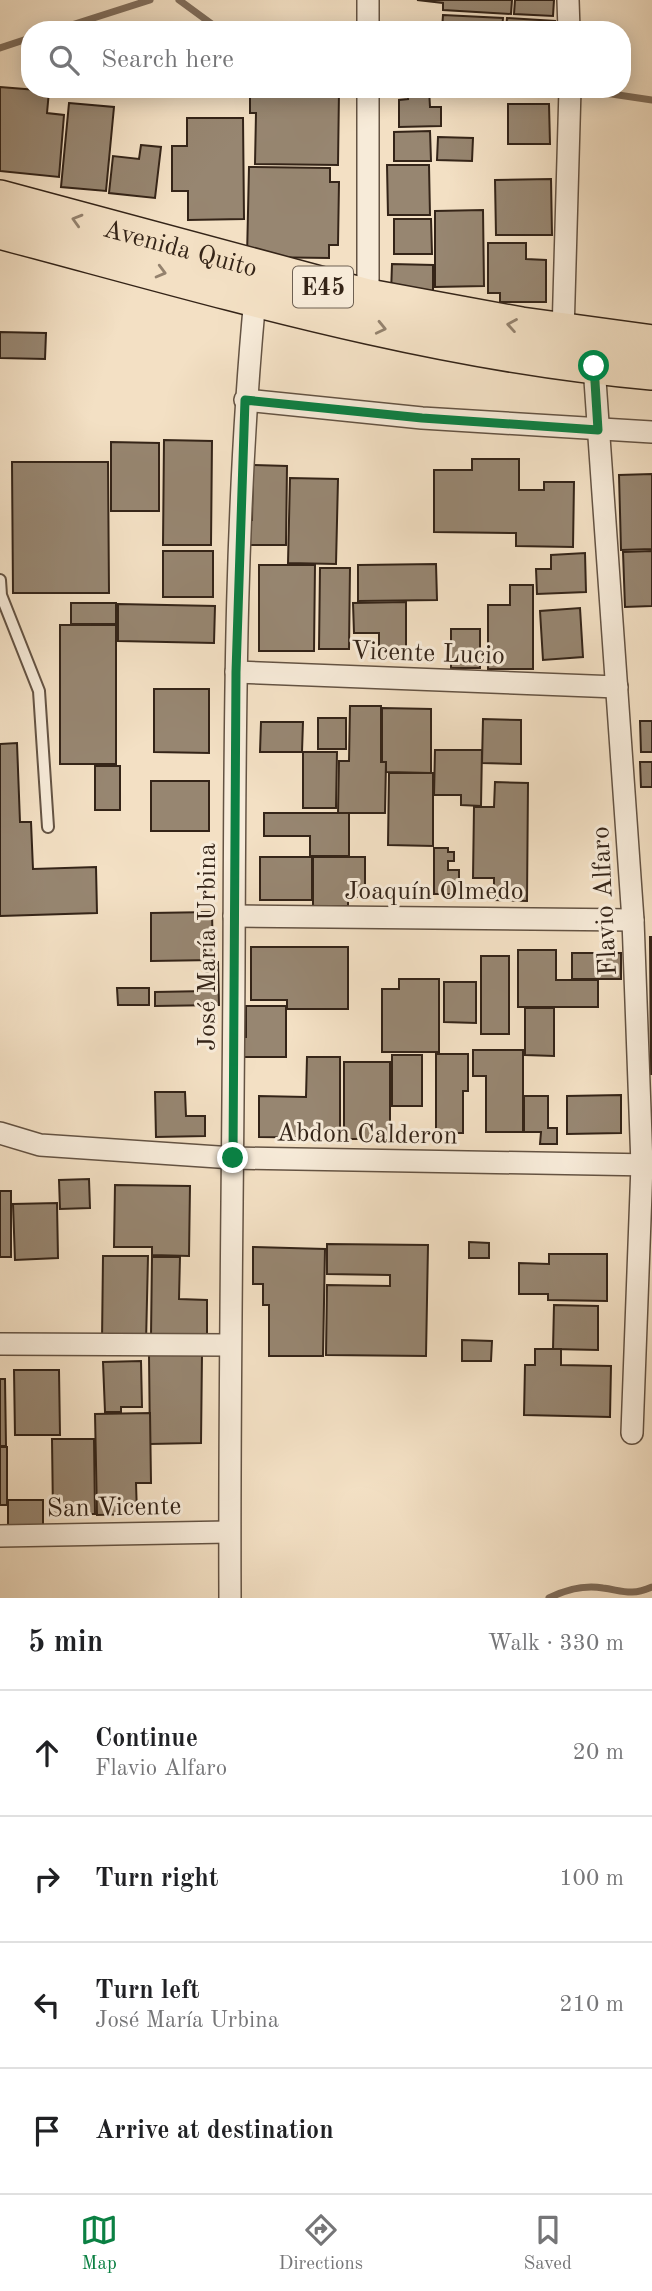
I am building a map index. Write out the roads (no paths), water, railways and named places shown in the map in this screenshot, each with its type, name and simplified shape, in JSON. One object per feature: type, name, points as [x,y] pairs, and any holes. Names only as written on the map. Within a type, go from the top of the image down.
[{"type":"highway","name":"Avenida Quito","points":[[0,199],[368,298],[563,332],[652,344]]},
{"type":"highway","name":"Avenida Quito","points":[[0,230],[255,298],[440,342],[594,366],[652,372]]},
{"type":"street","points":[[368,0],[368,21]]},
{"type":"street","points":[[568,0],[569,21]]},
{"type":"street","points":[[368,98],[368,298]]},
{"type":"street","points":[[563,332],[570,98]]},
{"type":"street","name":"José María Urbina","points":[[230,1598],[229,1345],[236,672],[245,400],[255,298]]},
{"type":"street","name":"Flavio Alfaro","points":[[594,366],[633,920],[647,1165],[632,1433]]},
{"type":"street","points":[[245,400],[422,418],[652,432]]},
{"type":"street","name":"Vicente Lucio","points":[[236,672],[617,687]]},
{"type":"street","name":"Joaquín Olmedo","points":[[234,916],[633,920]]},
{"type":"street","name":"Abdon Calderon","points":[[0,1133],[40,1145],[233,1158],[647,1165]]},
{"type":"street","points":[[0,1344],[229,1345]]},
{"type":"street","name":"San Vicente","points":[[0,1536],[229,1532]]},
{"type":"lane","points":[[0,580],[1,595],[39,691],[48,827]]},
{"type":"waterway","points":[[84,21],[150,0]]},
{"type":"waterway","points":[[179,0],[208,21]]},
{"type":"waterway","points":[[0,48],[21,41]]},
{"type":"waterway","points":[[631,97],[652,100]]},
{"type":"waterway","points":[[549,1598],[582,1588],[633,1592],[652,1587]]}]
